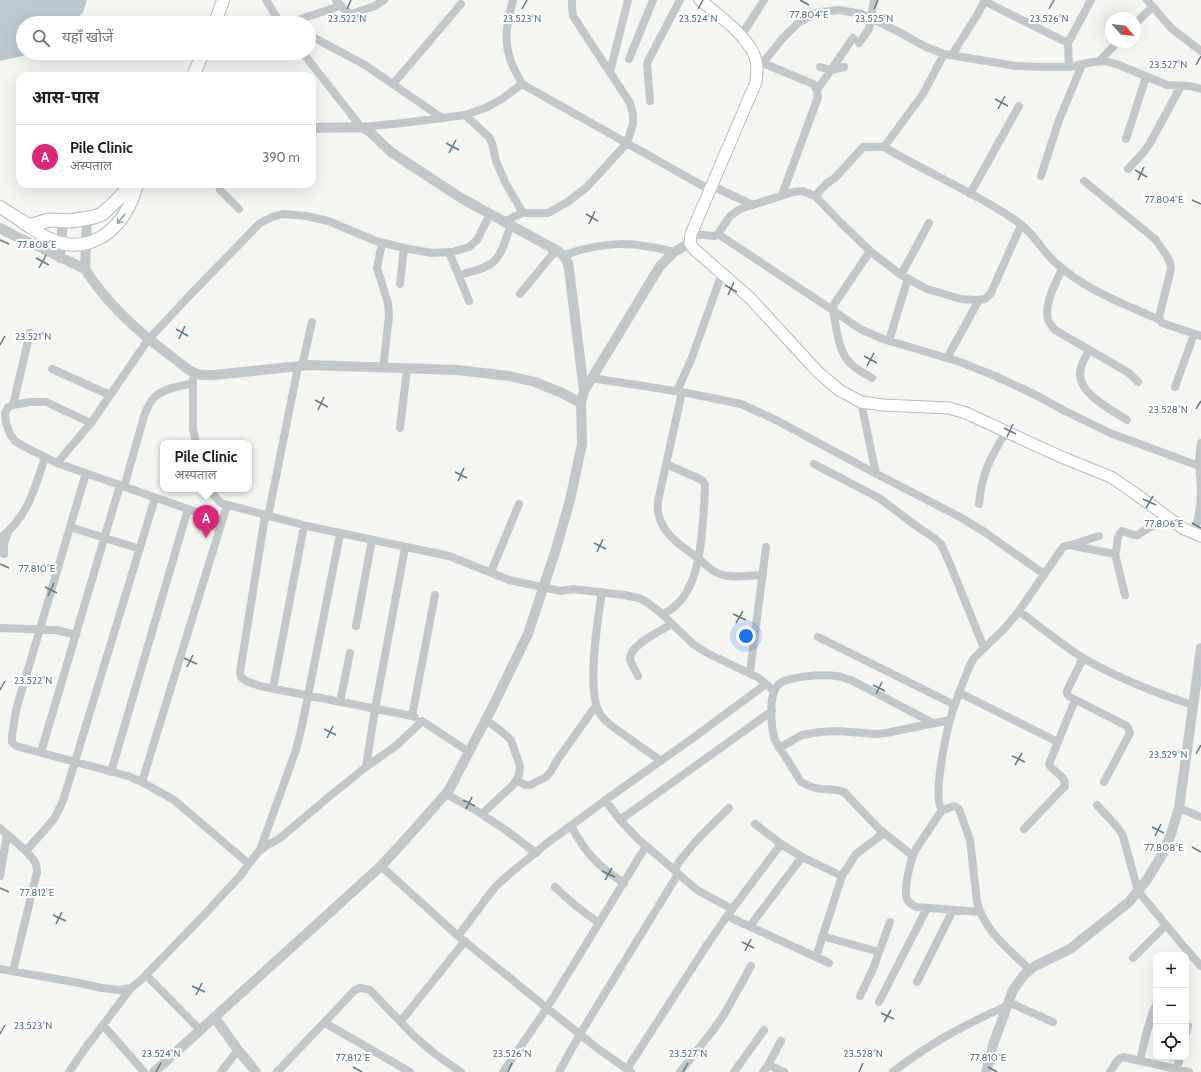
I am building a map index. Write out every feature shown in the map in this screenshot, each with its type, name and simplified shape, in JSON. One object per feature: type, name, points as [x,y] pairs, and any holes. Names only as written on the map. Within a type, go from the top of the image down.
[{"type":"highway","points":[[25,223],[49,220],[71,221],[87,219],[102,214],[131,188]]},
{"type":"main road","points":[[217,16],[223,0]]},
{"type":"main road","points":[[700,0],[746,42],[760,66],[756,82],[691,239],[694,249],[750,298],[818,372],[839,390],[861,402],[883,405],[948,408],[966,413],[1111,478],[1134,492],[1184,529],[1197,535]]},
{"type":"main road","points":[[195,72],[200,60]]},
{"type":"main road","points":[[0,207],[48,239],[61,243],[86,244],[98,239],[120,220],[132,201],[136,188]]},
{"type":"street","points":[[266,0],[276,16]]},
{"type":"street","points":[[306,16],[338,3],[351,14],[375,6],[384,0]]},
{"type":"street","points":[[513,0],[506,37],[509,58],[522,84],[711,188],[753,205]]},
{"type":"street","points":[[459,275],[483,268],[493,262],[500,253],[508,224],[515,216],[522,213],[548,213],[569,201],[587,187],[627,143],[633,124],[633,114],[630,103],[573,16],[572,0]]},
{"type":"street","points":[[610,72],[628,0]]},
{"type":"street","points":[[629,59],[652,0]]},
{"type":"street","points":[[650,101],[647,63],[680,0]]},
{"type":"street","points":[[740,36],[764,0]]},
{"type":"street","points":[[817,90],[831,70],[856,41],[869,29],[866,16],[874,0]]},
{"type":"street","points":[[1069,67],[1068,44],[1091,0]]},
{"type":"street","points":[[884,147],[922,94],[948,54],[978,15],[985,1],[995,3],[1068,44]]},
{"type":"street","points":[[1141,15],[1149,3],[1171,28],[1201,51]]},
{"type":"street","points":[[393,84],[461,4]]},
{"type":"street","points":[[782,195],[818,97],[817,90],[813,84],[760,66],[783,38],[798,23],[812,14],[839,10],[866,16],[924,46],[948,54],[1016,66],[1069,67],[1106,61],[1167,85],[1190,86],[1201,89]]},
{"type":"street","points":[[316,39],[365,65],[442,118]]},
{"type":"street","points":[[1098,62],[1112,48]]},
{"type":"street","points":[[308,60],[361,127],[370,132],[391,152],[462,198],[560,252],[568,262],[584,391]]},
{"type":"street","points":[[1041,176],[1059,120],[1082,65]]},
{"type":"street","points":[[820,66],[831,70],[844,67]]},
{"type":"street","points":[[1126,139],[1146,77]]},
{"type":"street","points":[[316,128],[361,127],[465,115],[485,108],[522,84]]},
{"type":"street","points":[[1128,169],[1150,143],[1180,86]]},
{"type":"street","points":[[970,194],[1019,106]]},
{"type":"street","points":[[465,115],[489,137],[492,142],[496,161],[506,184],[522,213]]},
{"type":"street","points":[[815,196],[835,178],[863,147],[884,147],[1006,214],[1027,229],[1047,255],[1062,269],[1076,279],[1160,320],[1162,323],[1197,335],[1175,386]]},
{"type":"street","points":[[1084,181],[1155,239],[1167,256],[1171,269],[1159,317],[1160,320]]},
{"type":"street","points":[[220,188],[239,209]]},
{"type":"street","points":[[154,1072],[381,866],[449,790],[486,720],[528,634],[544,587],[570,500],[579,456],[582,438],[581,403],[584,391],[660,266],[674,252],[691,239],[715,236],[730,216],[740,209],[782,195],[802,191],[815,196],[870,251],[904,276],[927,289],[961,299],[979,300],[985,299],[991,293],[1021,225]]},
{"type":"street","points":[[57,463],[91,423],[148,340],[260,223],[272,216],[283,214],[328,221],[382,243],[432,253],[449,252],[469,247],[477,240],[490,214]]},
{"type":"street","points":[[85,270],[87,219]]},
{"type":"street","points":[[60,258],[63,221]]},
{"type":"street","points":[[889,341],[904,276],[929,224]]},
{"type":"street","points":[[0,228],[85,270],[99,290],[118,310],[148,340],[193,378],[193,429],[195,440]]},
{"type":"street","points":[[718,234],[860,329],[889,341],[947,358],[995,376],[1110,433],[1199,466]]},
{"type":"street","points":[[382,243],[377,268],[388,303],[389,316],[382,368]]},
{"type":"street","points":[[520,294],[560,252],[608,244],[631,244],[654,247],[674,252]]},
{"type":"street","points":[[400,284],[404,248]]},
{"type":"street","points":[[870,251],[832,310],[843,354],[848,362],[872,378]]},
{"type":"street","points":[[449,252],[469,301]]},
{"type":"street","points":[[1062,269],[1054,285],[1047,307],[1048,320],[1055,330],[1129,373],[1138,382]]},
{"type":"street","points":[[722,273],[679,392],[658,501],[658,515],[662,526],[672,539],[709,568],[729,576],[763,575]]},
{"type":"street","points":[[947,358],[979,300]]},
{"type":"street","points":[[312,322],[300,367],[266,516],[240,672],[241,677],[246,681],[260,686],[412,716],[469,752]]},
{"type":"street","points":[[13,405],[30,333]]},
{"type":"street","points":[[1089,350],[1081,366],[1080,372],[1080,379],[1084,387],[1091,396],[1127,420]]},
{"type":"street","points":[[41,752],[105,538],[145,413],[150,402],[156,395],[193,378],[203,376],[310,365],[457,370],[509,376],[535,382],[562,393],[581,403]]},
{"type":"street","points":[[52,369],[110,395]]},
{"type":"street","points":[[400,428],[407,369]]},
{"type":"street","points":[[591,378],[679,392],[741,404],[776,420],[960,517],[983,531],[1044,574]]},
{"type":"street","points":[[91,423],[46,402],[30,402],[13,405],[8,407],[5,413],[10,434],[15,441],[57,463],[222,521]]},
{"type":"street","points":[[861,402],[876,474]]},
{"type":"street","points":[[979,504],[986,468],[992,454],[1006,432]]},
{"type":"street","points":[[1197,535],[1201,490],[1199,466],[1201,447]]},
{"type":"street","points":[[0,538],[8,532],[22,516],[30,502],[45,457]]},
{"type":"street","points":[[662,614],[670,611],[679,602],[690,586],[696,570],[699,559],[705,490],[705,484],[702,480],[666,464]]},
{"type":"street","points":[[814,464],[879,498],[941,544],[984,648]]},
{"type":"street","points":[[86,473],[16,710],[12,742],[16,746],[128,776],[142,782],[174,800],[249,864]]},
{"type":"street","points":[[211,492],[221,503],[227,505],[304,526],[449,556],[510,580],[561,591],[573,589],[639,598],[648,602],[693,644],[707,653],[759,678],[774,691]]},
{"type":"street","points":[[26,851],[54,820],[63,801],[155,498]]},
{"type":"street","points":[[491,572],[519,504]]},
{"type":"street","points":[[142,782],[227,505]]},
{"type":"street","points":[[111,772],[188,509]]},
{"type":"street","points":[[1125,595],[1115,554],[1116,541],[1119,534],[1122,531],[1138,535],[1148,528],[1170,518]]},
{"type":"street","points":[[273,688],[304,526]]},
{"type":"street","points":[[70,527],[140,549]]},
{"type":"street","points":[[4,554],[4,544],[8,532]]},
{"type":"street","points":[[260,850],[296,750],[340,534]]},
{"type":"street","points":[[942,810],[940,808],[938,797],[944,743],[955,705],[974,658],[1005,628],[1019,611],[1063,547],[1099,536]]},
{"type":"street","points":[[356,626],[372,540]]},
{"type":"street","points":[[1069,546],[1115,554]]},
{"type":"street","points":[[750,673],[766,547]]},
{"type":"street","points":[[366,767],[375,709],[405,548]]},
{"type":"street","points":[[602,592],[595,640],[595,707],[609,724],[662,761]]},
{"type":"street","points":[[412,716],[435,595]]},
{"type":"street","points":[[1019,611],[1083,658],[1121,678],[1165,697],[1196,702]]},
{"type":"street","points":[[638,676],[630,660],[630,655],[633,650],[672,624]]},
{"type":"street","points":[[0,628],[56,630],[76,635]]},
{"type":"street","points":[[818,637],[955,705]]},
{"type":"street","points":[[986,1072],[994,1042],[1013,990],[1024,975],[1035,966],[1070,949],[1129,902],[1156,865],[1164,850],[1171,834],[1178,808],[1196,702],[1201,648]]},
{"type":"street","points":[[340,702],[350,653]]},
{"type":"street","points":[[1083,658],[1067,691],[1067,694],[1075,700],[1127,726],[1130,733],[1104,782]]},
{"type":"street","points":[[913,856],[884,833],[844,792],[837,789],[818,788],[801,782],[779,748],[773,732],[772,700],[774,691],[778,684],[785,680],[804,676],[836,676],[851,680],[933,723]]},
{"type":"street","points":[[401,1021],[462,938],[495,887],[536,853],[605,800],[662,761],[766,684]]},
{"type":"street","points":[[960,693],[1058,742]]},
{"type":"street","points":[[1024,829],[1065,786],[1065,781],[1063,778],[1051,768],[1049,764],[1075,700]]},
{"type":"street","points":[[516,780],[526,785],[530,785],[546,777],[595,707]]},
{"type":"street","points":[[620,820],[772,711]]},
{"type":"street","points":[[482,814],[514,784],[519,775],[520,766],[511,740],[486,720]]},
{"type":"street","points":[[779,748],[802,735],[837,731],[876,734],[886,733],[950,720]]},
{"type":"street","points":[[69,1072],[131,988],[146,975],[204,915],[240,876],[260,850],[279,839],[330,795],[397,745],[422,721]]},
{"type":"street","points":[[446,794],[482,814],[536,853]]},
{"type":"street","points":[[605,800],[620,820],[638,839],[697,890],[750,926],[829,963]]},
{"type":"street","points":[[1097,805],[1118,828],[1123,836],[1138,891],[1166,925],[1185,952]]},
{"type":"street","points":[[980,912],[916,907],[906,898],[906,889],[913,856],[916,849],[942,810],[954,806],[959,809],[970,840],[977,902],[980,912],[992,932],[1030,970]]},
{"type":"street","points":[[559,1072],[688,850],[729,808]]},
{"type":"street","points":[[1178,808],[1201,817]]},
{"type":"street","points":[[754,824],[802,857],[842,876]]},
{"type":"street","points":[[571,826],[580,843],[592,859],[607,872],[624,883]]},
{"type":"street","points":[[0,828],[33,859],[37,872],[13,971]]},
{"type":"street","points":[[816,957],[842,876],[856,854],[884,833]]},
{"type":"street","points":[[0,876],[7,835]]},
{"type":"street","points":[[381,866],[462,938],[547,1008],[629,1070],[707,945],[781,844]]},
{"type":"street","points":[[503,1072],[547,1008],[646,846]]},
{"type":"street","points":[[750,926],[802,857]]},
{"type":"street","points":[[555,887],[568,901],[599,923]]},
{"type":"street","points":[[879,1002],[927,908]]},
{"type":"street","points":[[917,982],[953,910]]},
{"type":"street","points":[[860,996],[873,969],[890,922]]},
{"type":"street","points":[[1133,958],[1166,925]]},
{"type":"street","points":[[822,936],[879,952]]},
{"type":"street","points":[[1189,958],[1201,966]]},
{"type":"street","points":[[680,1072],[725,1013],[751,966]]},
{"type":"street","points":[[0,969],[102,988],[118,990],[131,988]]},
{"type":"street","points":[[146,975],[200,1030]]},
{"type":"street","points":[[277,1072],[355,990],[360,988],[370,990],[435,1054],[461,1072]]},
{"type":"street","points":[[895,1071],[914,1056],[943,1037],[1008,1004],[1053,1022]]},
{"type":"street","points":[[1140,1061],[1144,1037],[1153,1012]]},
{"type":"street","points":[[215,1018],[256,1072]]},
{"type":"street","points":[[325,1023],[410,1072]]},
{"type":"street","points":[[103,1025],[144,1072]]},
{"type":"street","points":[[734,1072],[764,1030]]},
{"type":"street","points":[[763,1072],[781,1041]]},
{"type":"street","points":[[221,1072],[238,1050]]},
{"type":"street","points":[[1110,1072],[1120,1058],[1123,1057],[1176,1071],[1189,1072]]},
{"type":"street","points":[[1176,1071],[1179,1060]]},
{"type":"street","points":[[768,1065],[784,1072]]},
{"type":"shaded area","points":[[0,0],[87,0],[83,12],[80,16],[16,16],[16,57],[0,61]]},
{"type":"place","name":"Pile Clinic","points":[[206,538]]}]
